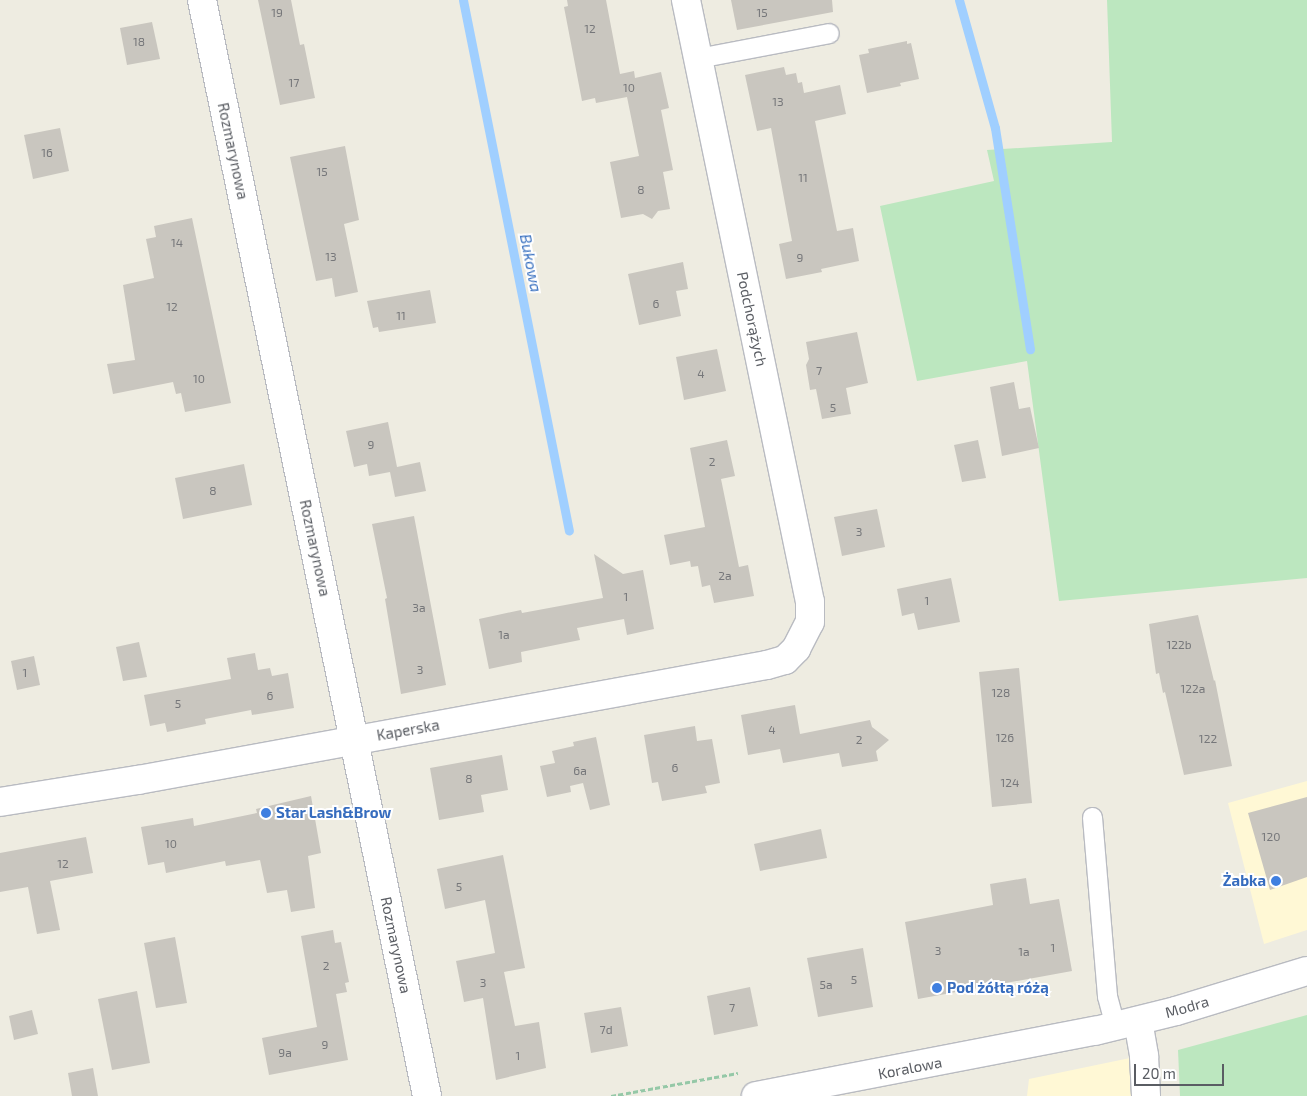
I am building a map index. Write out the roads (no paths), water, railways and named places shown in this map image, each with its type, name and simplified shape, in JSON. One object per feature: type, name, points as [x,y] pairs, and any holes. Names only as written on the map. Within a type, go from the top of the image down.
[{"type":"street","name":"Rozmarynowa","points":[[202,0],[427,1096]]},
{"type":"street","name":"Podchorążych","points":[[686,0],[810,602],[810,622],[804,637]]},
{"type":"street","name":"Kaperska","points":[[0,802],[138,780],[767,665],[785,660],[804,637]]},
{"type":"street","name":"Modra","points":[[1065,1038],[1127,1024],[1236,994],[1307,971]]},
{"type":"street","points":[[1127,1024],[1144,1056],[1146,1096]]},
{"type":"street","name":"Koralowa","points":[[756,1096],[1065,1038]]},
{"type":"lane","points":[[698,58],[829,33]]},
{"type":"lane","points":[[1092,817],[1107,996],[1127,1024]]},
{"type":"waterway","name":"Bukowa","points":[[463,0],[569,531]]},
{"type":"waterway","points":[[959,0],[995,128],[1030,349]]},
{"type":"place","name":"Star Lash&Brow","points":[[266,813]]},
{"type":"place","name":"Żabka","points":[[1276,881]]},
{"type":"place","name":"Pod żółtą różą","points":[[937,988]]}]
